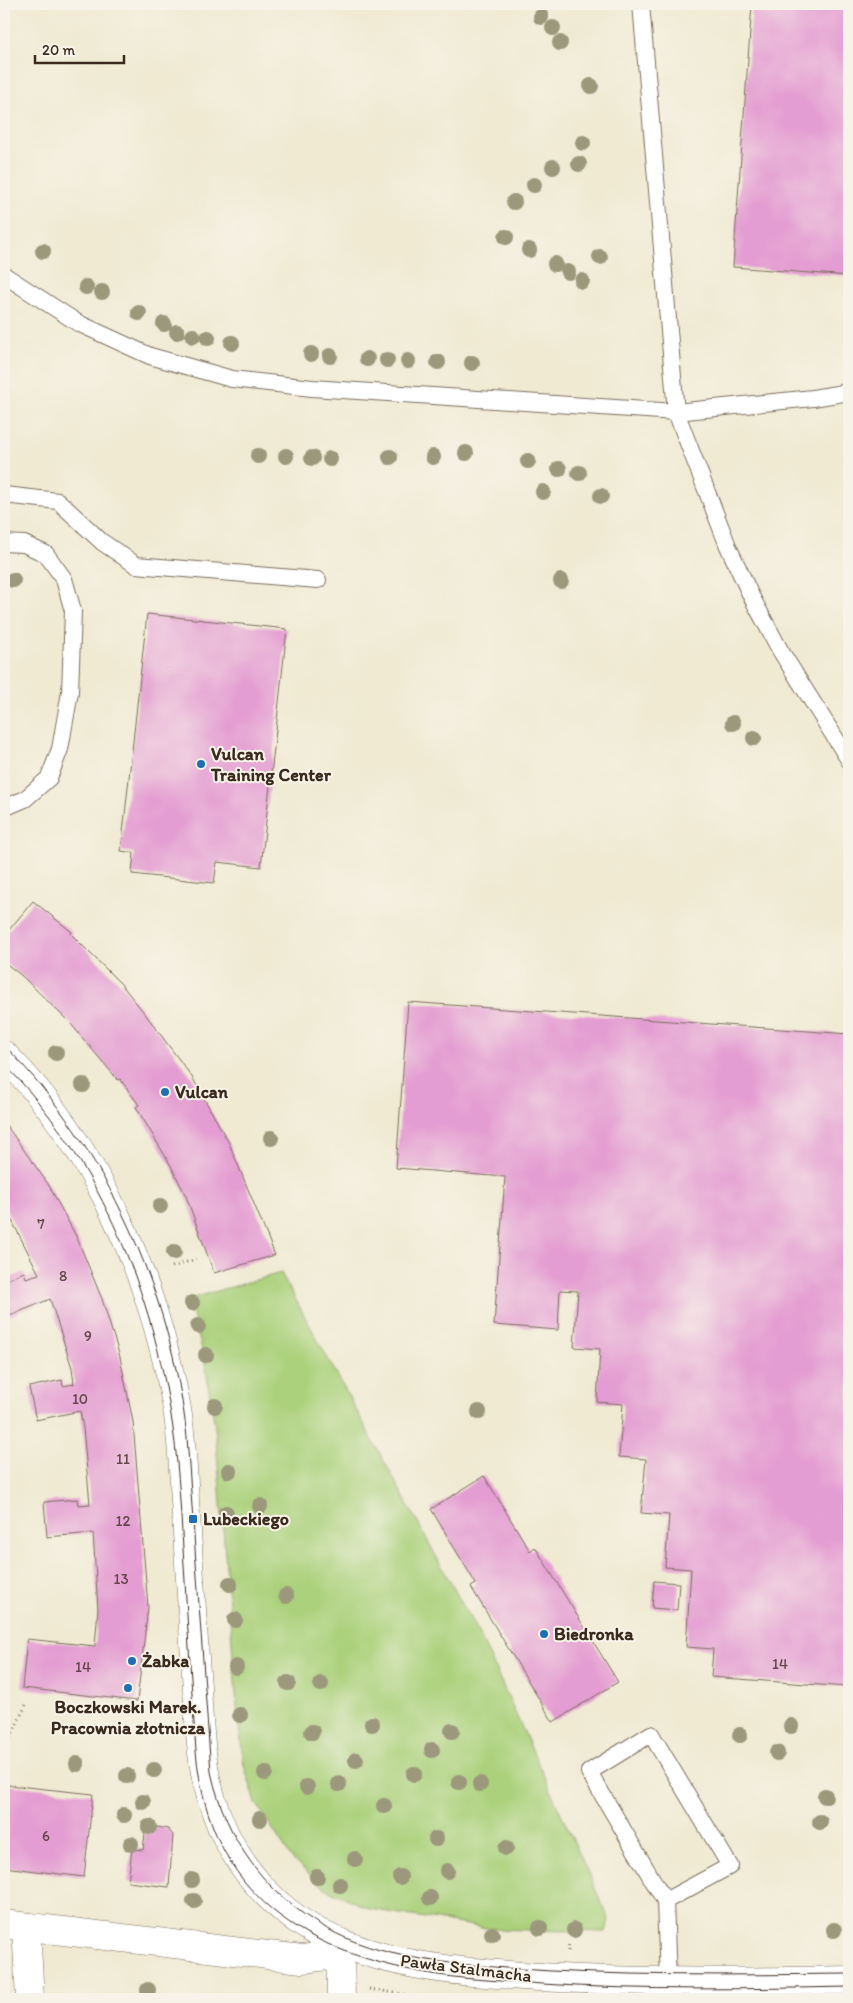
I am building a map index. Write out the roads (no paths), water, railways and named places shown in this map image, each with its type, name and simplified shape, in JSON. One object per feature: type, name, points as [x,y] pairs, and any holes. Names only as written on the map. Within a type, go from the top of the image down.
[{"type":"street","name":"Pawła Stalmacha","points":[[4,1054],[32,1084],[58,1117],[95,1174],[132,1253],[159,1330],[179,1424],[202,1749],[207,1779],[214,1809],[234,1853],[260,1888],[300,1923],[340,1943],[395,1960],[454,1970],[575,1979],[671,1991],[849,1980]]},
{"type":"street","points":[[30,1999],[15,1926],[302,1958],[327,1956],[340,1943]]},
{"type":"street","points":[[340,1943],[341,1999]]},
{"type":"lane","points":[[642,4],[676,412],[728,546],[751,596],[780,650],[849,760]]},
{"type":"lane","points":[[4,275],[78,323],[150,356],[232,379],[312,388],[676,412],[813,398],[849,392]]},
{"type":"lane","points":[[4,495],[58,501],[102,542],[136,565],[318,580]]},
{"type":"lane","points":[[4,542],[24,544],[46,554],[64,579],[73,611],[70,692],[60,749],[50,778],[24,799],[4,808]]},
{"type":"lane","points":[[665,1901],[730,1866],[651,1734],[589,1772],[665,1901],[671,1991]]},
{"type":"tram line","points":[[4,1045],[41,1086],[74,1130],[103,1177],[128,1226],[149,1277],[166,1329],[179,1383],[187,1437],[211,1772],[218,1797],[238,1843],[267,1882],[304,1915],[326,1928],[368,1947],[414,1958],[483,1966],[592,1973],[677,1975],[849,1974]]},
{"type":"tram line","points":[[4,1064],[36,1100],[65,1139],[91,1180],[113,1223],[132,1268],[148,1315],[161,1362],[175,1444],[196,1751],[205,1801],[221,1844],[243,1880],[272,1910],[306,1933],[346,1952],[390,1965],[438,1975],[542,1984],[619,1988],[849,1987]]},
{"type":"place","name":"Vulcan Training Center","points":[[201,764]]},
{"type":"place","name":"Vulcan","points":[[165,1092]]},
{"type":"place","name":"Lubeckiego","points":[[193,1519]]},
{"type":"place","name":"Biedronka","points":[[544,1634]]},
{"type":"place","name":"Żabka","points":[[132,1661]]},
{"type":"place","name":"Boczkowski Marek. Pracownia złotnicza","points":[[128,1688]]}]
